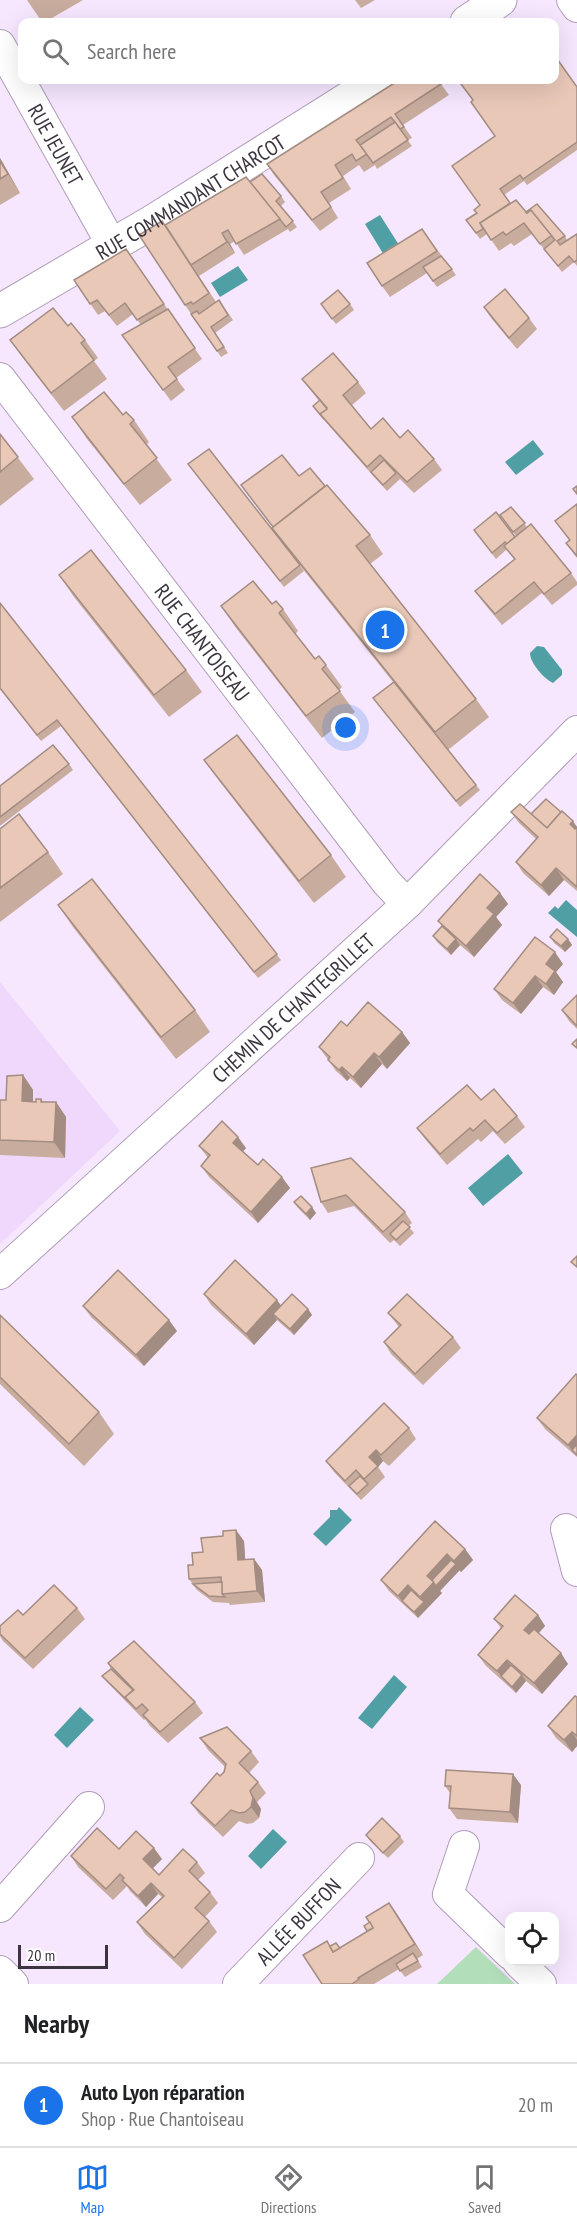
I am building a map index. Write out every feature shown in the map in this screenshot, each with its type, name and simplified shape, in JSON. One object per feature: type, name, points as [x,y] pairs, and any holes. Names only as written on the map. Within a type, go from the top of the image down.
[{"type":"main road","points":[[473,18],[500,0]]},
{"type":"main road","name":"RUE COMMANDANT CHARCOT","points":[[0,312],[152,222],[372,84]]},
{"type":"street","points":[[572,0],[577,7]]},
{"type":"street","name":"RUE JEUNET","points":[[0,45],[18,78]]},
{"type":"street","name":"RUE JEUNET","points":[[21,84],[112,245]]},
{"type":"street","name":"RUE CHANTOISEAU","points":[[0,378],[380,873],[407,904]]},
{"type":"street","name":"CHEMIN DE CHANTEGRILLET","points":[[0,1274],[407,904],[577,731]]},
{"type":"street","points":[[566,1529],[577,1570]]},
{"type":"street","points":[[0,1907],[89,1807]]},
{"type":"street","points":[[464,1846],[448,1894],[505,1949]]},
{"type":"street","name":"ALLÉE BUFFON","points":[[238,1984],[359,1858]]},
{"type":"street","points":[[522,1966],[541,1984]]},
{"type":"street","points":[[0,1971],[13,1984]]},
{"type":"shaded area","points":[[380,215],[399,245],[384,255],[365,224]]},
{"type":"shaded area","points":[[238,266],[248,280],[220,297],[211,283]]},
{"type":"shaded area","points":[[533,440],[544,454],[516,475],[505,462]]},
{"type":"shaded area","points":[[537,646],[544,647],[562,670],[562,675],[553,683],[532,661],[530,653]]},
{"type":"shaded area","points":[[566,900],[577,910],[577,937],[548,913],[555,906],[558,909]]},
{"type":"shaded area","points":[[0,982],[120,1131],[0,1244]]},
{"type":"shaded area","points":[[508,1154],[523,1173],[483,1206],[468,1188]]},
{"type":"shaded area","points":[[339,1507],[352,1520],[326,1546],[313,1534],[330,1517],[330,1510],[337,1510]]},
{"type":"shaded area","points":[[394,1675],[407,1687],[372,1729],[358,1718]]},
{"type":"shaded area","points":[[80,1707],[94,1720],[67,1748],[54,1735]]},
{"type":"shaded area","points":[[273,1829],[287,1842],[261,1869],[248,1856]]},
{"type":"shaded area","points":[[476,1947],[515,1984],[437,1984]]},
{"type":"building","points":[[559,62],[577,87],[577,142],[523,179],[520,175],[500,189],[510,203],[480,223],[483,229],[476,233],[466,220],[477,213],[474,210],[480,205],[452,166],[495,136],[471,102],[473,100],[461,84],[559,84]]},
{"type":"building","points":[[393,84],[441,84],[395,114],[404,127],[400,129],[391,117],[356,140],[367,154],[356,161],[352,154],[335,165],[343,178],[321,192],[331,207],[312,220],[267,164]]},
{"type":"building","points":[[395,122],[408,140],[373,163],[360,145]]},
{"type":"building","points":[[0,161],[8,174],[0,179]]},
{"type":"building","points":[[262,174],[281,196],[276,201],[293,221],[286,227],[250,182]]},
{"type":"building","points":[[246,177],[280,219],[236,244],[228,230],[222,233],[227,242],[191,265],[165,225]]},
{"type":"building","points":[[516,200],[527,213],[531,210],[552,235],[540,244],[524,223],[506,235],[503,232],[491,240],[480,223]]},
{"type":"building","points":[[537,204],[565,236],[557,241],[560,245],[577,234],[577,260],[574,262],[569,256],[558,266],[544,249],[555,240],[531,210],[526,212]]},
{"type":"building","points":[[162,221],[209,293],[193,304],[191,302],[185,305],[139,235]]},
{"type":"building","points":[[422,229],[437,251],[382,286],[367,263]]},
{"type":"building","points":[[126,249],[164,304],[137,320],[125,303],[109,315],[97,300],[90,304],[74,280]]},
{"type":"building","points":[[441,256],[452,269],[433,281],[423,267]]},
{"type":"building","points":[[505,289],[529,318],[509,338],[484,307]]},
{"type":"building","points":[[338,290],[350,304],[332,319],[321,304]]},
{"type":"building","points":[[219,300],[228,315],[211,327],[224,347],[217,351],[191,314],[197,311],[199,314]]},
{"type":"building","points":[[53,308],[68,326],[71,323],[85,340],[81,343],[94,360],[51,393],[10,340]]},
{"type":"building","points":[[168,309],[195,348],[168,367],[177,379],[163,390],[122,335]]},
{"type":"building","points":[[333,353],[358,382],[343,395],[371,429],[383,418],[400,438],[408,430],[434,459],[407,482],[380,455],[367,467],[320,414],[327,408],[302,379]]},
{"type":"building","points":[[104,392],[123,415],[126,412],[134,420],[130,424],[157,458],[124,484],[72,417]]},
{"type":"building","points":[[320,400],[327,409],[320,414],[324,419],[313,406]]},
{"type":"building","points":[[0,434],[18,457],[0,472]]},
{"type":"building","points":[[209,449],[300,565],[280,581],[188,464]]},
{"type":"building","points":[[282,455],[299,476],[310,468],[325,486],[273,527],[241,485]]},
{"type":"building","points":[[384,460],[396,473],[383,485],[371,472]]},
{"type":"building","points":[[327,485],[370,535],[356,546],[476,699],[435,732],[272,528]]},
{"type":"building","points":[[577,504],[577,556],[566,543],[570,540],[555,521]]},
{"type":"building","points":[[511,507],[525,523],[513,532],[500,515]]},
{"type":"building","points":[[496,512],[515,537],[492,553],[474,530]]},
{"type":"building","points":[[531,524],[571,573],[544,594],[534,582],[495,614],[475,591],[515,559],[504,546]]},
{"type":"building","points":[[91,550],[186,670],[154,695],[59,575]]},
{"type":"building","points":[[253,581],[272,604],[276,601],[283,609],[279,613],[315,659],[319,656],[326,665],[322,669],[340,691],[306,716],[221,606]]},
{"type":"building","points":[[0,603],[277,954],[254,972],[57,720],[37,735],[0,688]]},
{"type":"building","points":[[394,682],[476,785],[456,801],[373,698]]},
{"type":"building","points":[[237,735],[331,855],[299,881],[204,760]]},
{"type":"building","points":[[53,745],[69,764],[0,817],[0,786]]},
{"type":"building","points":[[546,799],[561,812],[547,828],[531,814]]},
{"type":"building","points":[[520,804],[547,828],[562,811],[573,821],[570,824],[575,829],[577,827],[577,887],[556,868],[541,885],[516,862],[538,837],[511,812]]},
{"type":"building","points":[[19,814],[48,852],[0,888],[0,829]]},
{"type":"building","points":[[480,874],[500,893],[487,908],[494,914],[466,946],[438,921]]},
{"type":"building","points":[[92,879],[195,1010],[161,1037],[58,905]]},
{"type":"building","points":[[442,926],[456,939],[447,949],[433,936]]},
{"type":"building","points":[[557,929],[568,939],[561,946],[550,937]]},
{"type":"building","points":[[535,937],[555,952],[546,964],[555,971],[546,984],[535,976],[513,1003],[494,989]]},
{"type":"building","points":[[577,995],[577,1026],[562,1010]]},
{"type":"building","points":[[368,1002],[402,1032],[379,1057],[374,1053],[353,1077],[342,1067],[339,1070],[319,1047],[341,1021],[347,1026]]},
{"type":"building","points":[[23,1075],[22,1101],[36,1102],[36,1099],[41,1099],[41,1102],[56,1102],[54,1142],[0,1140],[0,1100],[6,1100],[7,1076]]},
{"type":"building","points":[[467,1085],[481,1100],[494,1089],[517,1116],[497,1133],[485,1120],[473,1131],[470,1128],[440,1154],[417,1128]]},
{"type":"building","points":[[222,1121],[238,1137],[233,1143],[258,1165],[263,1159],[282,1177],[251,1212],[201,1166],[210,1155],[199,1146]]},
{"type":"building","points":[[351,1158],[405,1212],[383,1232],[346,1195],[321,1202],[311,1168]]},
{"type":"building","points":[[301,1196],[312,1207],[306,1214],[294,1202]]},
{"type":"building","points":[[403,1221],[410,1227],[396,1240],[390,1234]]},
{"type":"building","points":[[577,1256],[577,1267],[571,1262]]},
{"type":"building","points":[[235,1260],[277,1300],[246,1334],[204,1294]]},
{"type":"building","points":[[118,1270],[169,1320],[136,1355],[83,1306]]},
{"type":"building","points":[[292,1294],[308,1309],[290,1329],[273,1314]]},
{"type":"building","points":[[407,1294],[453,1337],[415,1374],[384,1342],[401,1325],[388,1313]]},
{"type":"building","points":[[0,1315],[99,1412],[69,1444],[0,1377]]},
{"type":"building","points":[[576,1374],[577,1435],[568,1445],[537,1418]]},
{"type":"building","points":[[384,1403],[409,1428],[381,1455],[376,1450],[369,1457],[378,1466],[364,1479],[356,1470],[345,1481],[326,1461]]},
{"type":"building","points":[[577,1444],[577,1455],[572,1450]]},
{"type":"building","points":[[360,1476],[368,1484],[357,1494],[349,1486]]},
{"type":"building","points":[[435,1521],[465,1549],[454,1561],[447,1554],[427,1576],[434,1582],[420,1597],[408,1585],[398,1596],[381,1580]]},
{"type":"building","points":[[236,1530],[238,1560],[254,1559],[257,1591],[222,1594],[221,1577],[189,1579],[188,1565],[193,1565],[192,1553],[203,1552],[201,1538],[223,1536],[223,1531]]},
{"type":"building","points":[[451,1560],[456,1564],[436,1586],[432,1580]]},
{"type":"building","points":[[222,1582],[222,1594],[225,1597],[209,1596],[193,1584]]},
{"type":"building","points":[[54,1585],[77,1608],[25,1658],[0,1634],[0,1626],[18,1610],[23,1615]]},
{"type":"building","points":[[411,1590],[424,1602],[414,1612],[402,1601]]},
{"type":"building","points":[[515,1595],[538,1615],[524,1630],[529,1634],[534,1629],[561,1653],[534,1683],[507,1660],[497,1671],[478,1655],[503,1626],[494,1619]]},
{"type":"building","points":[[134,1641],[195,1702],[160,1732],[143,1715],[148,1710],[142,1704],[136,1709],[125,1697],[134,1690],[108,1663]]},
{"type":"building","points":[[511,1665],[522,1675],[512,1687],[501,1676]]},
{"type":"building","points":[[111,1669],[133,1690],[125,1697],[129,1702],[102,1676]]},
{"type":"building","points":[[575,1696],[577,1697],[577,1736],[572,1732],[564,1740],[548,1726]]},
{"type":"building","points":[[227,1727],[251,1751],[239,1763],[258,1782],[250,1791],[253,1798],[251,1807],[239,1813],[231,1810],[215,1826],[191,1803],[217,1773],[220,1776],[224,1772],[226,1764],[200,1738]]},
{"type":"building","points":[[446,1770],[513,1774],[510,1812],[449,1808],[451,1786],[445,1786]]},
{"type":"building","points":[[382,1818],[400,1836],[383,1853],[366,1835]]},
{"type":"building","points":[[97,1828],[119,1849],[136,1831],[154,1848],[143,1859],[159,1875],[183,1849],[197,1862],[189,1871],[210,1892],[195,1908],[209,1921],[174,1958],[137,1922],[164,1896],[151,1883],[138,1896],[122,1880],[124,1878],[120,1874],[106,1889],[71,1856]]},
{"type":"building","points":[[389,1903],[415,1944],[358,1978],[352,1984],[322,1984],[303,1955],[327,1941],[333,1952],[373,1928],[366,1917]]},
{"type":"building","points":[[370,1922],[373,1928],[367,1931],[364,1926]]},
{"type":"building","points":[[336,1943],[340,1948],[333,1952],[330,1946]]},
{"type":"building","points":[[413,1953],[418,1961],[400,1971],[396,1964]]},
{"type":"place","name":"Auto Lyon réparation","points":[[385,630]]}]
